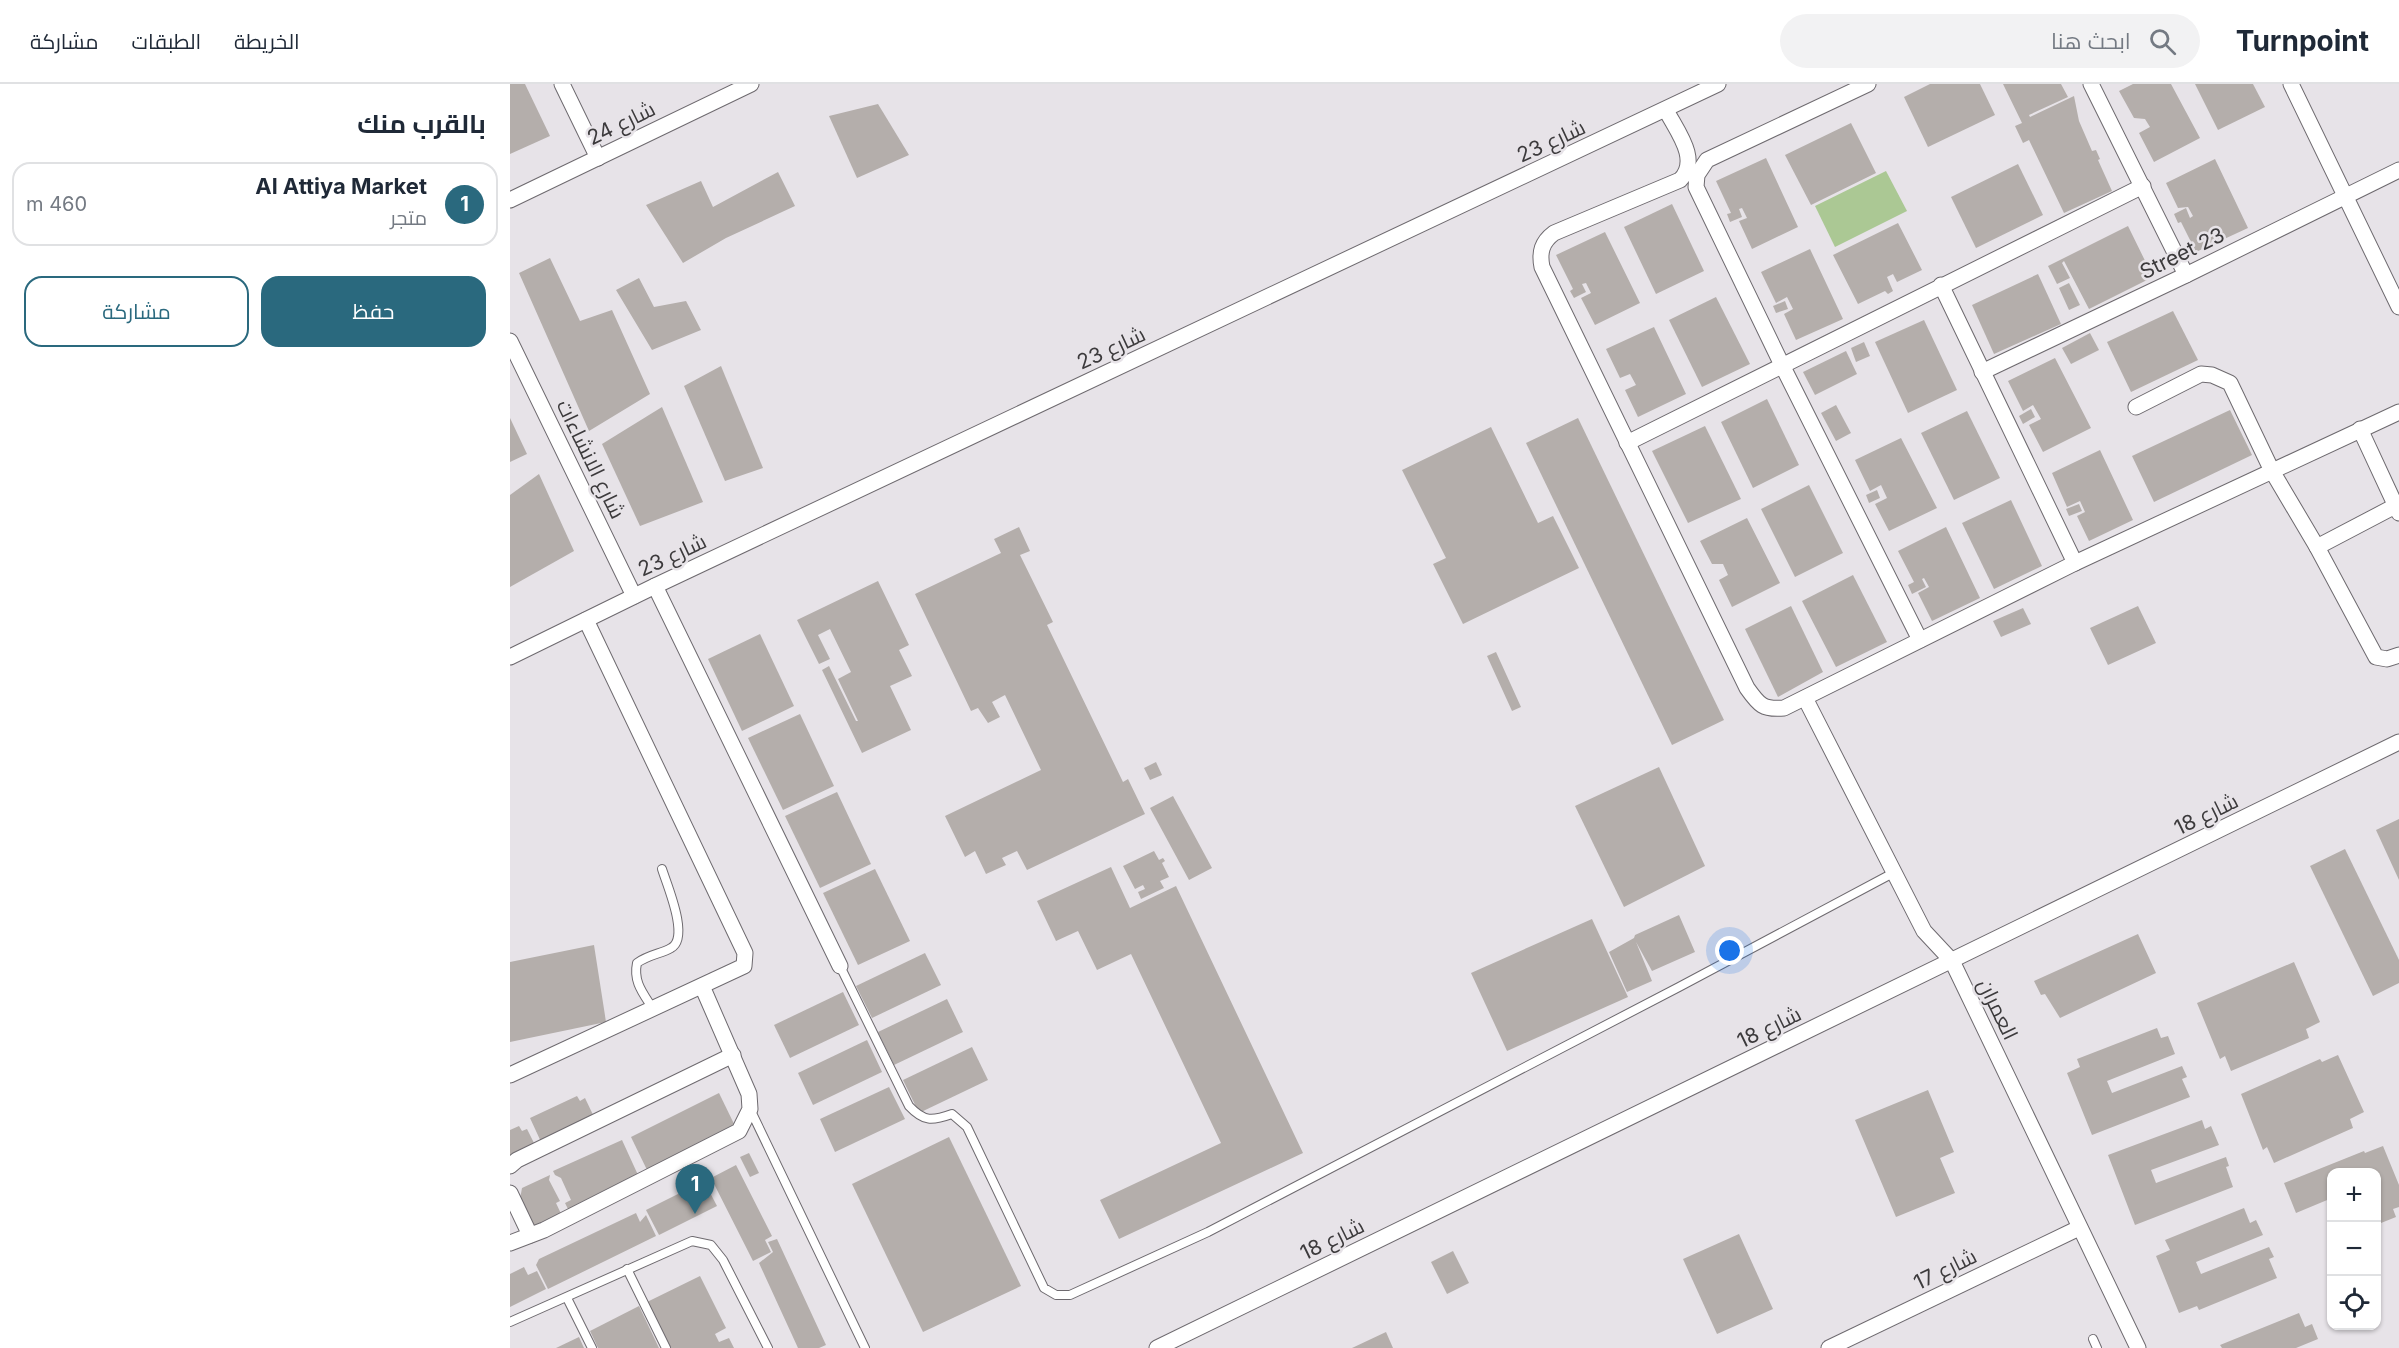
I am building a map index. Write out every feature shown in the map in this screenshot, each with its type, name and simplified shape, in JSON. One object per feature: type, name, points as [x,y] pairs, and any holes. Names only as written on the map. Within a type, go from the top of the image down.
[{"type":"street","points":[[562,84],[598,158]]},
{"type":"street","name":"شارع 24","points":[[510,200],[751,84]]},
{"type":"street","name":"شارع 23","points":[[514,655],[655,586],[1718,84]]},
{"type":"street","points":[[1868,84],[1707,160],[1697,175],[1698,193],[1920,640]]},
{"type":"street","points":[[2091,84],[2186,275]]},
{"type":"street","points":[[2291,84],[2399,307]]},
{"type":"street","points":[[1666,110],[1689,155],[1689,166],[1684,176],[1680,180],[1554,233],[1540,251],[1542,267],[1747,688],[1759,705],[1772,709],[1784,708],[2075,563],[2399,412]]},
{"type":"street","name":"Street 23","points":[[1982,372],[2399,170]]},
{"type":"street","points":[[1627,443],[2143,186]]},
{"type":"street","points":[[1941,285],[2075,563]]},
{"type":"street","name":"شارع الانشاءات","points":[[510,341],[634,596]]},
{"type":"street","points":[[2136,407],[2201,374],[2222,378],[2230,383],[2272,471],[2317,547],[2376,657],[2387,659],[2399,655]]},
{"type":"street","points":[[2317,547],[2398,507],[2360,429]]},
{"type":"street","points":[[655,586],[840,966]]},
{"type":"street","points":[[510,1075],[744,966],[745,953],[586,620]]},
{"type":"street","name":"العمران","points":[[1804,698],[1924,931],[1952,961],[2138,1348]]},
{"type":"street","name":"شارع 18","points":[[1156,1348],[2399,742]]},
{"type":"street","points":[[510,1243],[544,1230],[739,1131],[750,1109],[749,1094],[702,986]]},
{"type":"street","points":[[510,1166],[517,1160],[733,1055]]},
{"type":"street","points":[[510,1193],[530,1235]]},
{"type":"street","name":"شارع 17","points":[[1830,1348],[2079,1228]]},
{"type":"lane","points":[[653,1009],[637,983],[635,974],[637,963],[655,953],[672,948],[678,941],[680,930],[662,868]]},
{"type":"lane","points":[[840,966],[909,1106],[918,1115],[933,1120],[952,1114],[967,1127],[1044,1288],[1056,1295],[1070,1295],[1208,1232],[1679,987],[1894,872]]},
{"type":"lane","points":[[750,1109],[865,1348]]},
{"type":"lane","points":[[510,1322],[692,1241],[711,1245],[723,1260],[768,1348]]},
{"type":"lane","points":[[627,1269],[666,1348]]},
{"type":"lane","points":[[567,1298],[592,1348]]},
{"type":"lane","points":[[2093,1339],[2097,1348]]},
{"type":"green space","points":[[1886,171],[1907,211],[1835,247],[1815,206]]},
{"type":"building","points":[[510,84],[525,84],[550,136],[510,154]]},
{"type":"building","points":[[1930,84],[1980,84],[1995,115],[1928,147],[1904,97]]},
{"type":"building","points":[[2003,84],[2061,84],[2068,97],[2029,115],[2030,117],[2074,96],[2079,121],[2092,151],[2096,150],[2112,191],[2064,213],[2029,140],[2023,143],[2015,126],[2022,123]]},
{"type":"building","points":[[2133,84],[2171,84],[2200,138],[2154,162],[2139,133],[2150,127],[2145,119],[2134,118],[2119,91]]},
{"type":"building","points":[[2195,84],[2253,84],[2265,107],[2218,130]]},
{"type":"building","points":[[878,104],[909,155],[857,178],[829,116]]},
{"type":"building","points":[[1851,123],[1876,173],[1811,205],[1785,155]]},
{"type":"building","points":[[1766,158],[1798,227],[1752,249],[1739,221],[1747,218],[1742,208],[1739,209],[1742,217],[1730,222],[1727,214],[1731,213],[1716,181]]},
{"type":"building","points":[[2215,159],[2248,228],[2196,252],[2181,222],[2178,223],[2174,214],[2186,208],[2190,218],[2193,216],[2188,207],[2178,208],[2166,183]]},
{"type":"building","points":[[2018,164],[2043,215],[1976,248],[1951,197]]},
{"type":"building","points":[[778,172],[795,206],[726,238],[683,263],[646,205],[701,181],[713,207]]},
{"type":"building","points":[[1672,204],[1704,271],[1656,294],[1624,227]]},
{"type":"building","points":[[1898,223],[1922,270],[1897,282],[1893,274],[1887,277],[1893,291],[1888,294],[1885,291],[1858,304],[1833,255]]},
{"type":"building","points":[[2128,226],[2153,277],[2089,309],[2064,261],[2062,263],[2070,278],[2057,284],[2048,266]]},
{"type":"building","points":[[1605,232],[1640,303],[1595,325],[1581,298],[1591,293],[1586,283],[1582,284],[1586,292],[1574,298],[1570,291],[1573,289],[1556,255]]},
{"type":"building","points":[[1810,249],[1843,319],[1796,340],[1784,314],[1793,309],[1787,297],[1776,303],[1761,272]]},
{"type":"building","points":[[550,258],[580,321],[612,310],[650,394],[589,431],[519,273]]},
{"type":"building","points":[[2038,274],[2061,324],[1994,354],[1972,305]]},
{"type":"building","points":[[639,278],[654,307],[686,301],[701,330],[652,350],[616,290]]},
{"type":"building","points":[[2069,283],[2080,305],[2069,310],[2059,288]]},
{"type":"building","points":[[1716,297],[1750,364],[1702,387],[1669,320]]},
{"type":"building","points":[[1785,301],[1788,309],[1776,313],[1773,306]]},
{"type":"building","points":[[2173,311],[2198,360],[2131,392],[2107,342]]},
{"type":"building","points":[[1924,320],[1957,390],[1908,413],[1875,342]]},
{"type":"building","points":[[1654,327],[1686,394],[1638,417],[1625,390],[1636,385],[1630,374],[1620,378],[1606,349]]},
{"type":"building","points":[[2090,333],[2099,350],[2071,364],[2062,348]]},
{"type":"building","points":[[1864,342],[1870,356],[1856,362],[1851,348]]},
{"type":"building","points":[[1846,351],[1857,374],[1815,395],[1803,372]]},
{"type":"building","points":[[2055,358],[2091,428],[2043,452],[2029,425],[2041,419],[2033,405],[2023,411],[2008,381]]},
{"type":"building","points":[[721,366],[763,468],[725,481],[684,386]]},
{"type":"building","points":[[1767,399],[1799,465],[1753,488],[1721,422]]},
{"type":"building","points":[[1836,405],[1851,433],[1836,441],[1821,413]]},
{"type":"building","points":[[662,407],[703,502],[640,526],[602,444]]},
{"type":"building","points":[[2031,409],[2035,417],[2023,424],[2019,416]]},
{"type":"building","points":[[2230,410],[2252,455],[2154,502],[2132,456]]},
{"type":"building","points":[[1967,411],[2000,478],[1954,500],[1921,433]]},
{"type":"building","points":[[510,418],[527,454],[510,462]]},
{"type":"building","points":[[1578,418],[1724,720],[1672,745],[1526,443]]},
{"type":"building","points":[[1705,426],[1741,499],[1688,523],[1652,451]]},
{"type":"building","points":[[1491,427],[1538,523],[1553,516],[1579,568],[1463,624],[1433,564],[1446,558],[1402,470]]},
{"type":"building","points":[[1901,438],[1937,508],[1889,531],[1875,504],[1887,498],[1881,485],[1870,491],[1855,460]]},
{"type":"building","points":[[2100,450],[2133,520],[2089,541],[2077,516],[2085,512],[2080,501],[2067,507],[2052,473]]},
{"type":"building","points":[[539,474],[574,551],[510,587],[510,495]]},
{"type":"building","points":[[1809,485],[1843,553],[1795,577],[1761,509]]},
{"type":"building","points":[[1877,490],[1880,498],[1869,503],[1866,495]]},
{"type":"building","points":[[2011,500],[2042,566],[1994,589],[1962,523]]},
{"type":"building","points":[[2079,504],[2082,511],[2069,516],[2066,509]]},
{"type":"building","points":[[1747,518],[1780,583],[1732,607],[1719,580],[1728,575],[1723,564],[1712,564],[1700,541]]},
{"type":"building","points":[[1019,527],[1030,551],[1020,555],[1053,622],[1047,625],[1123,782],[1128,779],[1145,814],[1027,870],[1017,851],[1002,858],[1006,865],[986,874],[975,851],[965,857],[945,816],[1041,770],[1005,695],[992,702],[1000,717],[988,723],[978,708],[971,711],[915,594],[1001,553],[994,539]]},
{"type":"building","points":[[1946,527],[1980,598],[1932,621],[1918,593],[1929,587],[1924,578],[1922,579],[1926,587],[1912,594],[1908,585],[1914,582],[1898,551]]},
{"type":"building","points":[[1853,575],[1887,642],[1836,667],[1802,601]]},
{"type":"building","points":[[878,581],[909,645],[899,650],[912,676],[890,686],[911,730],[862,753],[822,670],[829,666],[858,721],[838,679],[851,672],[830,629],[818,635],[830,659],[819,664],[797,620]]},
{"type":"building","points":[[1791,606],[1823,672],[1778,697],[1745,629]]},
{"type":"building","points":[[2138,606],[2156,643],[2108,665],[2090,628]]},
{"type":"building","points":[[2023,608],[2031,624],[2001,637],[1993,621]]},
{"type":"building","points":[[760,634],[794,706],[742,731],[708,659]]},
{"type":"building","points":[[1496,652],[1521,707],[1512,711],[1487,656]]},
{"type":"building","points":[[800,714],[834,786],[783,810],[748,738]]},
{"type":"building","points":[[1156,762],[1162,775],[1150,780],[1144,768]]},
{"type":"building","points":[[1659,767],[1705,866],[1624,907],[1575,806]]},
{"type":"building","points":[[837,792],[871,864],[820,888],[785,816]]},
{"type":"building","points":[[1173,796],[1212,868],[1189,880],[1150,808]]},
{"type":"building","points":[[2399,819],[2399,880],[2376,830]]},
{"type":"building","points":[[2345,849],[2399,960],[2399,983],[2373,996],[2310,866]]},
{"type":"building","points":[[1154,851],[1159,860],[1163,858],[1165,861],[1162,863],[1169,877],[1160,881],[1164,888],[1141,899],[1138,892],[1145,889],[1143,885],[1135,889],[1123,866]]},
{"type":"building","points":[[1111,867],[1130,908],[1176,886],[1303,1153],[1119,1239],[1100,1200],[1221,1143],[1131,954],[1097,970],[1078,931],[1056,941],[1037,901]]},
{"type":"building","points":[[875,869],[910,941],[858,965],[823,893]]},
{"type":"building","points":[[1679,915],[1695,952],[1652,971],[1636,942],[1652,981],[1627,992],[1609,952],[1634,938],[1635,935]]},
{"type":"building","points":[[1592,919],[1628,997],[1507,1051],[1471,973]]},
{"type":"building","points":[[2138,934],[2156,973],[2060,1018],[2045,994],[2041,995],[2034,981]]},
{"type":"building","points":[[594,945],[606,1022],[510,1042],[510,962]]},
{"type":"building","points":[[925,953],[941,985],[872,1018],[856,986]]},
{"type":"building","points":[[2294,962],[2320,1022],[2306,1029],[2309,1038],[2231,1071],[2225,1056],[2220,1059],[2197,1003]]},
{"type":"building","points":[[843,992],[859,1025],[790,1058],[774,1025]]},
{"type":"building","points":[[947,999],[963,1032],[894,1065],[878,1032]]},
{"type":"building","points":[[2157,1028],[2161,1038],[2168,1036],[2175,1054],[2107,1081],[2112,1093],[2182,1066],[2187,1077],[2182,1079],[2190,1097],[2092,1135],[2067,1073],[2080,1067],[2077,1059]]},
{"type":"building","points":[[867,1040],[882,1072],[813,1105],[798,1073]]},
{"type":"building","points":[[972,1047],[988,1080],[919,1113],[903,1080]]},
{"type":"building","points":[[2338,1055],[2364,1112],[2350,1119],[2353,1128],[2274,1163],[2267,1147],[2263,1150],[2241,1094],[2320,1059],[2322,1062]]},
{"type":"building","points":[[889,1087],[905,1119],[835,1152],[820,1119]]},
{"type":"building","points":[[1928,1090],[1954,1152],[1940,1158],[1955,1193],[1896,1217],[1855,1120]]},
{"type":"building","points":[[719,1093],[736,1128],[648,1172],[631,1137]]},
{"type":"building","points":[[577,1096],[580,1101],[585,1098],[595,1119],[542,1144],[530,1118]]},
{"type":"building","points":[[2202,1120],[2205,1129],[2211,1126],[2219,1145],[2151,1170],[2156,1183],[2226,1157],[2229,1166],[2226,1167],[2233,1187],[2135,1225],[2108,1155]]},
{"type":"building","points":[[519,1126],[522,1131],[527,1129],[537,1149],[510,1162],[510,1130]]},
{"type":"building","points":[[949,1137],[1021,1286],[923,1332],[852,1184]]},
{"type":"building","points":[[622,1140],[638,1175],[623,1186],[568,1209],[565,1203],[571,1200],[561,1178],[553,1171]]},
{"type":"building","points":[[2383,1146],[2399,1185],[2399,1207],[2393,1209],[2396,1217],[2381,1223],[2381,1168],[2327,1168],[2327,1200],[2296,1213],[2284,1183],[2364,1151],[2365,1153]]},
{"type":"building","points":[[749,1153],[759,1173],[750,1177],[740,1157]]},
{"type":"building","points":[[736,1165],[772,1236],[765,1240],[771,1252],[753,1261],[711,1178]]},
{"type":"building","points":[[550,1175],[549,1180],[560,1201],[556,1203],[563,1218],[537,1231],[520,1199],[522,1188]]},
{"type":"building","points":[[704,1181],[717,1206],[659,1235],[646,1210]]},
{"type":"building","points":[[2244,1208],[2250,1223],[2256,1220],[2263,1235],[2196,1262],[2201,1274],[2269,1247],[2274,1257],[2269,1259],[2277,1278],[2199,1310],[2197,1306],[2179,1313],[2156,1256],[2170,1250],[2165,1240]]},
{"type":"building","points":[[636,1213],[640,1222],[646,1215],[656,1236],[548,1289],[536,1265],[539,1259]]},
{"type":"building","points":[[1739,1234],[1773,1309],[1717,1334],[1683,1259]]},
{"type":"building","points":[[777,1239],[826,1345],[819,1348],[798,1348],[759,1263],[773,1252],[768,1242]]},
{"type":"building","points":[[1453,1251],[1469,1283],[1447,1294],[1431,1262]]},
{"type":"building","points":[[524,1267],[528,1275],[537,1271],[546,1289],[510,1307],[510,1274]]},
{"type":"building","points":[[700,1276],[726,1328],[715,1334],[719,1342],[729,1338],[734,1348],[671,1348],[647,1302]]},
{"type":"building","points":[[639,1306],[659,1348],[598,1348],[590,1331]]},
{"type":"building","points":[[2299,1313],[2305,1327],[2312,1324],[2318,1339],[2296,1348],[2222,1348],[2220,1345]]},
{"type":"building","points":[[1386,1332],[1393,1348],[1352,1348]]},
{"type":"building","points":[[579,1337],[584,1348],[556,1348]]},
{"type":"place","name":"Al Attiya Market","points":[[695,1214]]}]
